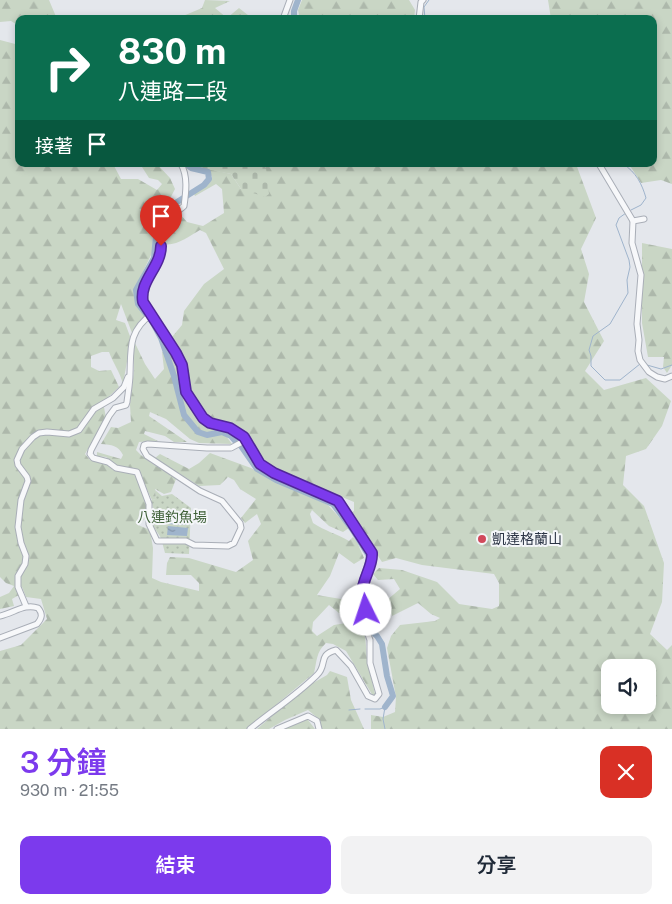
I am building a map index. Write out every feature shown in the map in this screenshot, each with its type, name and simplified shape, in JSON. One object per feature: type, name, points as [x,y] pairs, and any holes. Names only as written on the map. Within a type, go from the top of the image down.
[{"type":"street","points":[[284,15],[290,0]]},
{"type":"street","points":[[419,15],[420,2],[424,0]]},
{"type":"street","points":[[183,167],[186,177],[184,206],[163,227],[160,238],[161,250],[143,289],[143,302],[169,341],[182,365],[186,392],[198,413],[210,423],[230,428],[244,437],[260,464],[274,473],[338,501],[372,553],[372,560],[362,594],[367,620],[366,629],[370,640],[370,663],[379,694],[375,699],[368,696],[351,666],[336,650],[328,652],[324,655],[319,674],[250,729]]},
{"type":"street","points":[[601,167],[633,221],[632,243],[641,275],[637,324],[638,351],[643,365],[657,378],[665,379],[672,376]]},
{"type":"street","points":[[633,221],[644,219]]},
{"type":"street","points":[[151,315],[145,320],[132,339],[126,405],[115,408],[109,416],[90,454],[93,458],[108,462],[116,468],[137,472],[149,504],[149,524],[158,541],[186,541],[194,545],[228,546],[234,543],[241,528],[240,523],[222,501],[200,491],[147,456],[142,449],[144,446],[148,444],[231,448],[246,440]]},
{"type":"street","points":[[26,606],[18,587],[18,576],[25,564],[26,556],[20,543],[18,527],[21,500],[28,481],[17,460],[22,449],[39,433],[69,434],[79,430],[94,409],[113,398],[124,387],[130,366]]},
{"type":"street","points":[[0,616],[26,606],[38,608],[42,613],[38,624],[0,638]]},
{"type":"street","points":[[277,729],[308,716],[317,721],[319,729]]},
{"type":"green space","points":[[0,0],[49,0],[55,15],[15,15],[15,24],[11,21],[0,22]]},
{"type":"green space","points":[[205,0],[230,1],[215,8],[223,15],[185,15],[202,8]]},
{"type":"green space","points":[[302,0],[409,0],[415,10],[414,15],[299,15],[298,10]]},
{"type":"green space","points":[[548,0],[672,0],[672,184],[661,180],[641,183],[631,167],[657,167],[657,15],[550,15]]},
{"type":"green space","points":[[239,8],[248,15],[231,15]]},
{"type":"green space","points":[[0,40],[15,44],[15,167],[115,167],[121,179],[138,179],[157,190],[162,184],[158,180],[149,178],[142,167],[160,167],[170,178],[175,189],[153,231],[152,253],[137,284],[135,304],[145,317],[132,333],[121,304],[116,320],[125,323],[131,339],[123,384],[109,352],[102,352],[91,356],[91,367],[99,371],[111,370],[119,387],[103,402],[106,418],[85,454],[90,460],[107,465],[113,470],[135,474],[148,504],[146,518],[138,525],[150,530],[153,548],[152,578],[199,591],[199,583],[191,575],[166,575],[167,563],[170,557],[189,558],[236,572],[253,560],[248,541],[261,524],[257,514],[245,523],[241,518],[256,499],[240,489],[234,480],[228,477],[220,485],[199,486],[155,458],[160,454],[189,469],[210,453],[251,468],[328,505],[349,528],[343,532],[329,526],[312,510],[310,514],[313,523],[349,541],[353,537],[364,558],[354,564],[339,553],[330,576],[317,595],[353,601],[348,609],[339,613],[329,605],[313,622],[312,631],[317,636],[334,625],[346,623],[365,634],[367,659],[375,694],[373,696],[346,651],[333,644],[326,643],[319,653],[314,673],[247,729],[0,729],[0,651],[21,645],[47,619],[41,599],[26,597],[22,587],[15,585],[19,595],[12,599],[14,606],[0,609],[0,597],[9,593],[14,586],[6,583],[0,577]]},
{"type":"green space","points":[[191,167],[200,167],[231,174],[241,189],[265,167],[577,167],[596,218],[581,249],[589,274],[584,302],[604,341],[585,371],[604,390],[646,378],[671,401],[662,426],[646,449],[626,456],[623,485],[644,506],[664,563],[662,602],[650,634],[667,650],[672,645],[672,729],[371,729],[371,715],[383,717],[395,712],[396,697],[387,648],[391,636],[400,625],[435,621],[440,618],[431,614],[418,603],[392,616],[387,600],[400,589],[394,579],[378,580],[373,574],[379,568],[402,570],[437,582],[459,604],[492,609],[499,606],[499,583],[494,574],[422,565],[396,558],[382,562],[350,513],[354,511],[354,502],[268,466],[248,437],[231,424],[209,417],[190,392],[187,369],[172,337],[182,325],[184,311],[204,284],[224,269],[206,233],[200,230],[173,244],[163,244],[170,223],[180,214],[187,222],[203,226],[224,213],[222,189],[216,184],[195,196],[194,194],[211,181],[212,176]]},
{"type":"green space","points":[[195,167],[265,167],[269,194],[265,197],[241,189],[231,174]]},
{"type":"green space","points":[[642,243],[672,249],[672,365],[667,373],[663,367],[664,357],[648,357],[642,323]]},
{"type":"green space","points":[[134,341],[155,379],[164,369],[162,352],[170,349],[181,374],[183,392],[192,412],[209,426],[220,428],[232,444],[199,443],[190,439],[166,419],[150,412],[149,416],[187,442],[174,442],[165,436],[145,431],[144,434],[158,441],[139,442],[136,450],[145,459],[176,479],[171,492],[164,494],[155,489],[156,499],[152,500],[138,471],[116,465],[106,457],[97,456],[97,452],[121,459],[123,455],[114,446],[101,444],[111,427],[118,428],[131,422],[130,405],[134,370]]},
{"type":"green space","name":"八連釣魚場","points":[[155,490],[162,496],[172,494],[191,508],[189,554],[165,553],[161,538],[152,524],[154,511],[151,500],[156,499]]},
{"type":"green space","points":[[330,671],[347,677],[351,700],[364,729],[321,729],[320,720],[308,710],[269,729],[257,729],[306,687],[327,675]]},
{"type":"green space","points":[[299,720],[308,720],[315,729],[285,729]]},
{"type":"water","points":[[168,516],[187,517],[187,525],[167,524]]},
{"type":"water","points":[[168,526],[188,528],[187,536],[167,535]]},
{"type":"waterway","points":[[294,15],[298,0]]},
{"type":"waterway","points":[[425,15],[424,7],[429,0]]},
{"type":"waterway","points":[[190,167],[208,172],[209,179],[204,185],[177,202],[157,223],[154,258],[136,290],[138,304],[153,323],[161,338],[174,376],[184,415],[198,432],[207,435],[222,432],[231,436],[237,443]]},
{"type":"waterway","points":[[627,167],[638,179],[646,198],[641,205],[631,210]]},
{"type":"waterway","points":[[626,213],[619,218],[616,225],[629,260],[628,293],[610,324],[593,336],[589,350],[591,366],[605,380],[620,380],[640,364]]},
{"type":"waterway","points":[[647,365],[661,369],[672,365]]},
{"type":"waterway","points":[[241,446],[257,469],[276,480],[333,504],[352,529],[369,556],[357,598],[358,612],[366,626]]},
{"type":"waterway","points":[[369,629],[382,644],[387,676],[393,696],[385,707]]},
{"type":"waterway","points":[[385,707],[383,719],[385,729]]},
{"type":"waterway","points":[[365,709],[385,707]]},
{"type":"waterway","points":[[349,710],[360,709]]},
{"type":"place","name":"凱達格蘭山","points":[[482,539]]},
{"type":"route","points":[[161,246],[158,260],[143,289],[143,302],[169,341],[182,365],[186,392],[203,418],[210,423],[230,428],[244,437],[260,464],[274,473],[338,501],[372,553],[372,560],[362,594],[366,610]]}]
